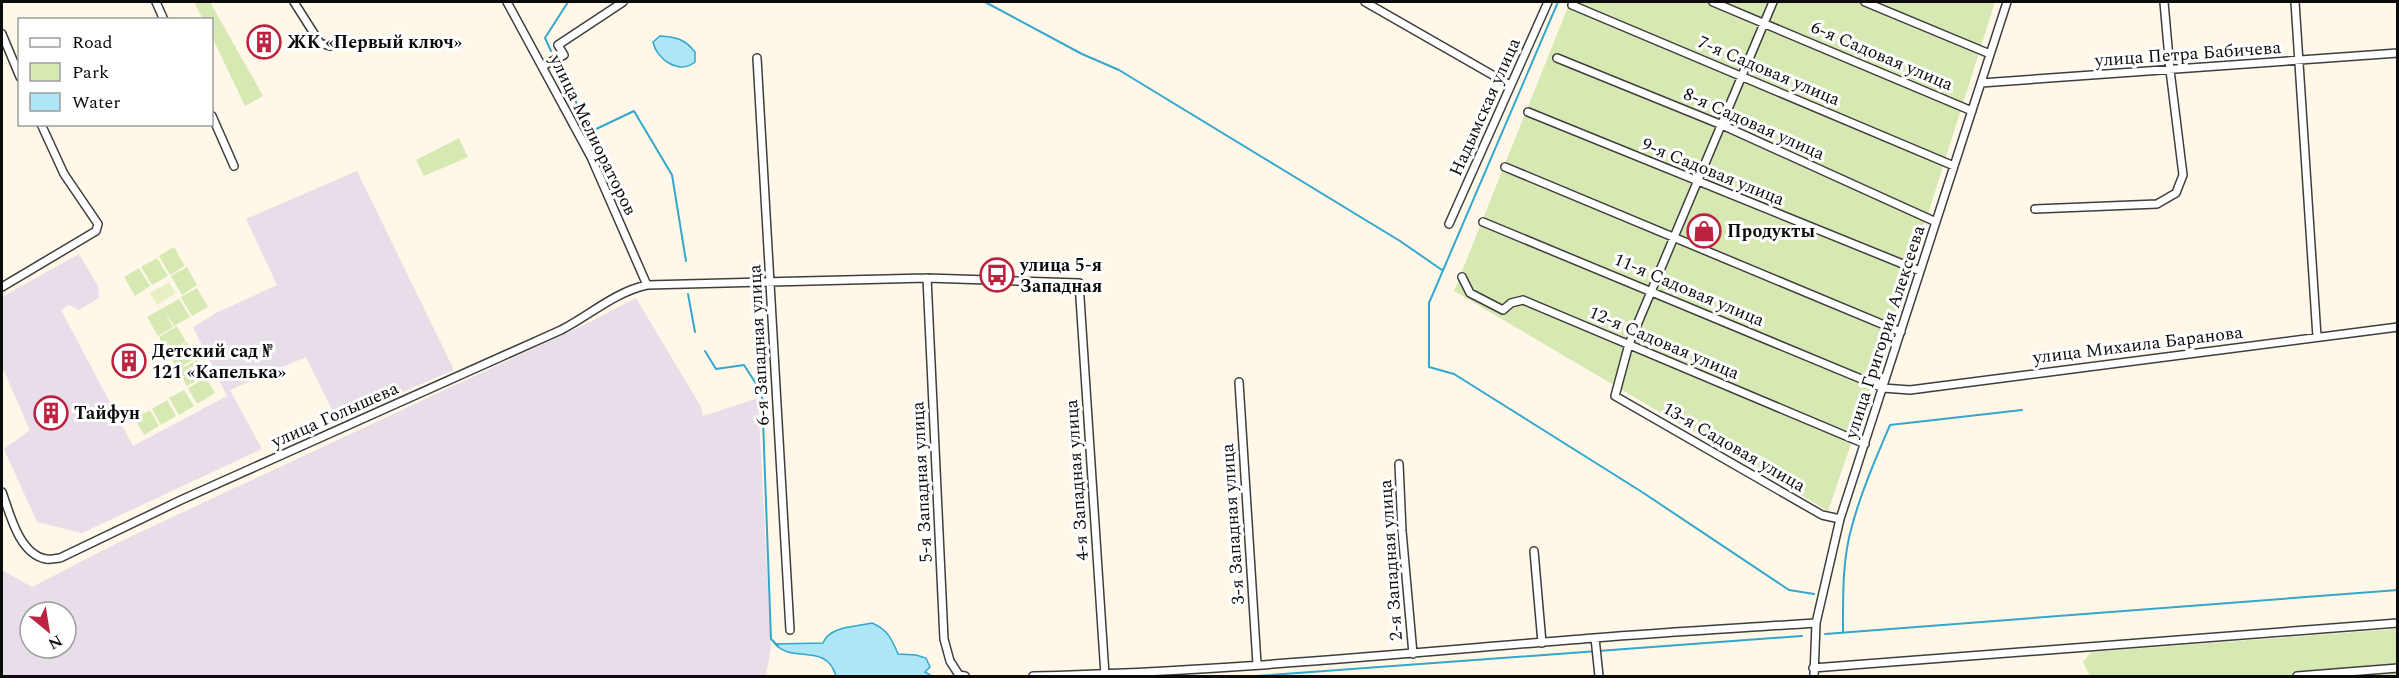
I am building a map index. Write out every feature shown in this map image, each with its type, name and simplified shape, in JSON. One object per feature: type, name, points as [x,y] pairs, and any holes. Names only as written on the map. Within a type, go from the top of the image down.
[{"type":"street","points":[[156,2],[163,18]]},
{"type":"street","points":[[294,2],[320,43],[330,46]]},
{"type":"street","name":"улица Мелиораторов","points":[[507,2],[591,157],[647,285]]},
{"type":"street","points":[[543,66],[564,55],[558,45],[623,2]]},
{"type":"street","points":[[1365,2],[1510,85]]},
{"type":"street","name":"Надымская улица","points":[[1449,224],[1548,2]]},
{"type":"street","name":"6-я Садовая улица","points":[[1713,2],[1972,111]]},
{"type":"street","points":[[1629,344],[1773,2]]},
{"type":"street","points":[[1865,2],[1990,54]]},
{"type":"street","name":"улица Григория Алексеева","points":[[1814,676],[1815,623],[1840,519],[2007,2]]},
{"type":"street","points":[[2035,209],[2157,204],[2172,197],[2179,188],[2183,175],[2164,2]]},
{"type":"street","points":[[2295,2],[2317,337]]},
{"type":"street","name":"7-я Садовая улица","points":[[1572,5],[1954,166]]},
{"type":"street","points":[[2,34],[18,72]]},
{"type":"street","name":"улица Петра Бабичева","points":[[1981,83],[2397,53]]},
{"type":"street","name":"6-я Западная улица","points":[[757,58],[790,630]]},
{"type":"street","name":"8-я Садовая улица","points":[[1557,58],[1722,125],[1936,222]]},
{"type":"street","name":"9-я Садовая улица","points":[[1528,112],[1920,272]]},
{"type":"street","points":[[213,118],[234,166]]},
{"type":"street","points":[[2,287],[96,231],[98,224],[64,174],[42,126]]},
{"type":"street","points":[[1505,167],[1901,332]]},
{"type":"street","name":"11-я Садовая улица","points":[[1483,222],[1883,388]]},
{"type":"street","name":"12-я Садовая улица","points":[[1462,277],[1470,293],[1503,310],[1511,303],[1523,300],[1865,444]]},
{"type":"street","name":"улица Голышева","points":[[2,492],[23,542],[33,552],[46,559],[60,558],[192,495],[561,330],[586,317],[628,289],[647,285],[771,280],[927,278],[1079,283]]},
{"type":"street","name":"5-я Западная улица","points":[[927,278],[944,639],[950,661],[959,675],[965,676]]},
{"type":"street","name":"4-я Западная улица","points":[[1079,283],[1105,675]]},
{"type":"street","name":"улица Михаила Баранова","points":[[1883,388],[1910,390],[2397,327]]},
{"type":"street","name":"13-я Садовая улица","points":[[1629,344],[1615,396],[1822,515],[1840,519]]},
{"type":"street","name":"3-я Западная улица","points":[[1239,382],[1257,664]]},
{"type":"street","name":"2-я Западная улица","points":[[1399,464],[1402,531],[1413,654]]},
{"type":"street","points":[[1534,551],[1542,643]]},
{"type":"street","points":[[1033,676],[1105,675],[1815,623]]},
{"type":"street","points":[[1814,668],[2397,623]]},
{"type":"street","points":[[1595,638],[1599,676]]},
{"type":"street","points":[[2296,676],[2372,673],[2397,668]]},
{"type":"shaded area","points":[[357,171],[454,370],[337,420],[306,357],[230,390],[262,449],[82,533],[37,522],[4,449],[30,430],[2,367],[2,297],[79,254],[98,286],[99,298],[79,310],[69,305],[61,310],[133,446],[227,396],[193,327],[216,313],[277,285],[246,219]]},
{"type":"shaded area","points":[[636,298],[701,407],[703,416],[758,398],[771,647],[766,676],[2,676],[2,570],[32,587],[119,542],[582,326]]},
{"type":"green space","points":[[194,2],[210,2],[263,96],[245,106],[213,39],[213,18],[202,18]]},
{"type":"green space","points":[[1570,2],[1995,2],[1902,296],[1828,511],[1454,291]]},
{"type":"green space","points":[[459,138],[468,157],[424,176],[416,160]]},
{"type":"green space","points":[[174,247],[185,266],[170,275],[159,256]]},
{"type":"green space","points":[[157,258],[168,276],[152,285],[141,267]]},
{"type":"green space","points":[[187,267],[197,285],[182,295],[171,276]]},
{"type":"green space","points":[[139,268],[150,286],[135,296],[124,277]]},
{"type":"green space","points":[[169,282],[176,293],[157,305],[150,293]]},
{"type":"green space","points":[[197,288],[208,307],[192,316],[181,297]]},
{"type":"green space","points":[[179,299],[190,317],[174,326],[163,308]]},
{"type":"green space","points":[[163,308],[173,327],[158,336],[147,317]]},
{"type":"green space","points":[[177,326],[186,342],[168,352],[159,337]]},
{"type":"green space","points":[[187,342],[196,358],[177,369],[168,353]]},
{"type":"green space","points":[[197,360],[206,375],[187,386],[178,370]]},
{"type":"green space","points":[[206,378],[215,393],[197,404],[188,388]]},
{"type":"green space","points":[[184,390],[194,406],[179,415],[169,398]]},
{"type":"green space","points":[[167,400],[176,416],[161,425],[152,409]]},
{"type":"green space","points":[[150,410],[159,426],[144,435],[135,419]]},
{"type":"green space","points":[[2397,629],[2397,676],[2090,676],[2083,662],[2091,652]]},
{"type":"water","points":[[660,36],[684,41],[695,52],[695,62],[682,67],[663,59],[653,42]]},
{"type":"water","points":[[872,623],[882,628],[888,635],[898,654],[926,658],[930,667],[925,672],[932,676],[836,676],[825,659],[791,653],[775,644],[823,643],[826,637],[837,630]]},
{"type":"waterway","points":[[551,51],[545,38],[568,2]]},
{"type":"waterway","points":[[985,2],[1082,54],[1119,70],[1400,241],[1442,270]]},
{"type":"waterway","points":[[1558,2],[1429,303],[1429,367],[1454,374],[1642,492],[1789,590],[1814,594]]},
{"type":"waterway","points":[[561,71],[578,106]]},
{"type":"waterway","points":[[589,126],[592,131],[634,111],[672,175],[686,261]]},
{"type":"waterway","points":[[688,294],[695,332]]},
{"type":"waterway","points":[[705,351],[716,369],[744,365],[762,393],[771,639],[778,646]]},
{"type":"waterway","points":[[1843,633],[1846,552],[1864,488],[1890,425],[2022,410]]},
{"type":"waterway","points":[[1825,634],[2398,590]]},
{"type":"waterway","points":[[1257,676],[1802,636]]},
{"type":"place","name":"ЖК «Первый ключ»","points":[[264,42]]},
{"type":"place","name":"Продукты","points":[[1704,231]]},
{"type":"place","name":"улица 5-я Западная","points":[[997,275]]},
{"type":"place","name":"Детский сад № 121 «Капелька»","points":[[129,361]]},
{"type":"place","name":"Тайфун","points":[[51,413]]}]
